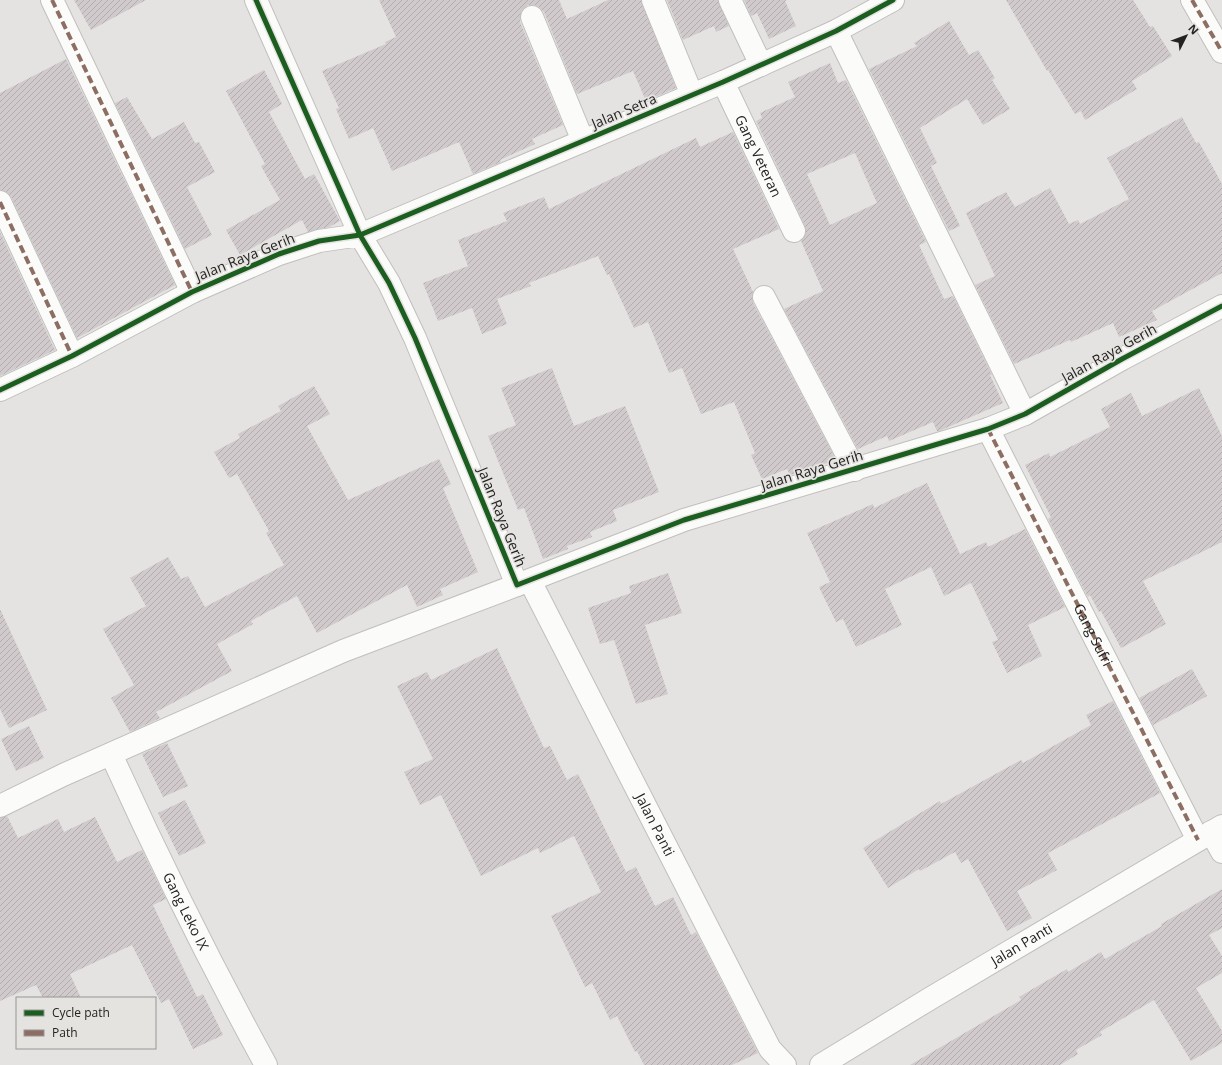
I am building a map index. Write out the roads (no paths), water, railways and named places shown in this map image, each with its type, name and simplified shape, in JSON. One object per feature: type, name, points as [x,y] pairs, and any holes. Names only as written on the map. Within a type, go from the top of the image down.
[{"type":"street","points":[[52,0],[192,292]]},
{"type":"street","points":[[256,0],[360,235]]},
{"type":"street","points":[[653,0],[692,95]]},
{"type":"street","points":[[730,0],[761,65]]},
{"type":"street","name":"Jalan Setra","points":[[360,235],[723,82],[836,31],[893,0]]},
{"type":"street","points":[[1192,0],[1222,52]]},
{"type":"street","points":[[532,17],[583,141]]},
{"type":"street","points":[[836,31],[1025,414]]},
{"type":"street","name":"Gang Veteran","points":[[723,82],[794,231]]},
{"type":"street","points":[[0,202],[72,356]]},
{"type":"street","name":"Jalan Raya Gerih","points":[[0,390],[72,356],[192,292],[279,254],[319,241],[360,235],[389,282],[524,583],[684,520],[988,429],[1025,414],[1122,359],[1222,306]]},
{"type":"street","points":[[764,297],[855,470]]},
{"type":"street","name":"Gang Sufri","points":[[988,429],[1222,852]]},
{"type":"street","points":[[0,806],[111,754],[343,650],[524,583]]},
{"type":"street","name":"Jalan Panti","points":[[524,583],[770,1049],[785,1065]]},
{"type":"street","name":"Gang Leko IX","points":[[111,754],[146,833],[217,976],[266,1065]]},
{"type":"street","name":"Jalan Panti","points":[[821,1065],[1210,832]]}]
